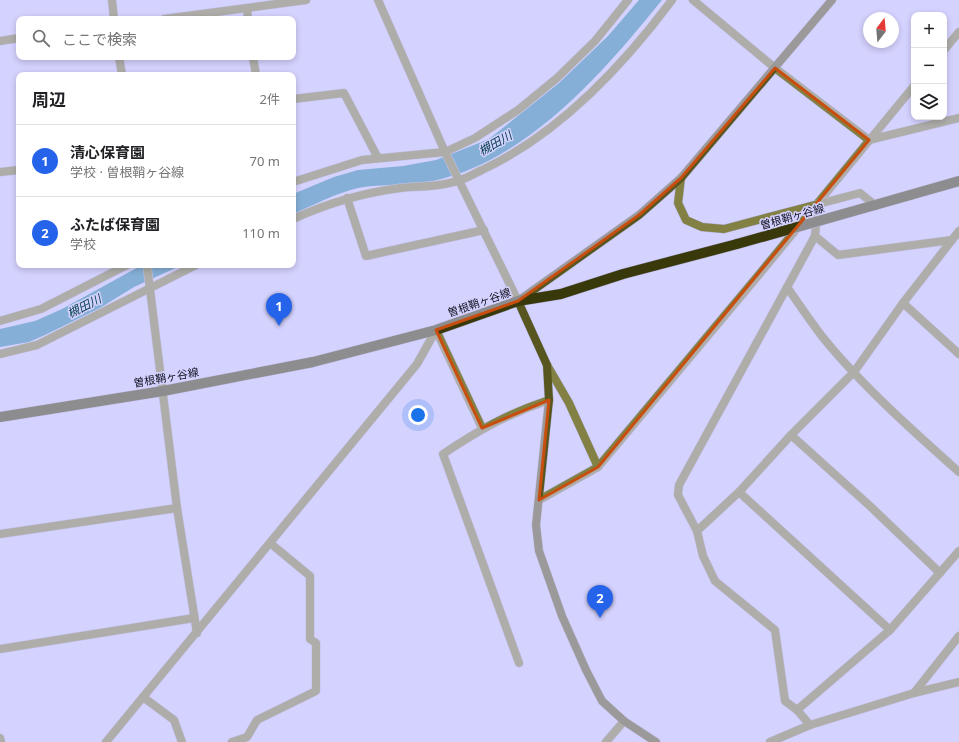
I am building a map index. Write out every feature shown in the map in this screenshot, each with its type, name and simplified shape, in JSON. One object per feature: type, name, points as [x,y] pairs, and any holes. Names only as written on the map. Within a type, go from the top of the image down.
[{"type":"main road","name":"曽根鞘ヶ谷線","points":[[0,417],[163,391],[313,362],[436,330],[518,301],[562,294],[623,274],[737,244],[959,181]]},
{"type":"street","points":[[112,0],[114,16]]},
{"type":"street","points":[[187,16],[306,0]]},
{"type":"street","points":[[378,0],[445,152],[460,180],[547,364],[569,403],[598,467]]},
{"type":"street","points":[[296,181],[340,166],[378,158],[445,152],[475,138],[518,110],[557,78],[595,41],[628,0]]},
{"type":"street","points":[[296,218],[316,208],[357,195],[400,188],[435,186],[460,180],[502,161],[552,128],[618,65],[656,22],[672,0]]},
{"type":"street","points":[[692,0],[775,68],[869,140]]},
{"type":"street","points":[[518,301],[639,215],[681,178],[832,0]]},
{"type":"street","points":[[247,8],[248,16]]},
{"type":"street","points":[[946,48],[959,32]]},
{"type":"street","points":[[0,41],[16,38]]},
{"type":"street","points":[[120,60],[122,72]]},
{"type":"street","points":[[254,60],[256,72]]},
{"type":"street","points":[[539,500],[598,467],[911,90]]},
{"type":"street","points":[[296,99],[344,93],[378,158]]},
{"type":"street","points":[[869,140],[959,118]]},
{"type":"street","points":[[0,172],[16,170]]},
{"type":"street","points":[[681,178],[678,203],[686,220],[702,226],[724,229],[860,192],[875,205]]},
{"type":"street","points":[[347,198],[366,256],[484,230]]},
{"type":"street","points":[[810,725],[797,710],[785,701],[775,630],[715,581],[703,556],[697,531],[678,495],[679,485],[815,236],[818,203]]},
{"type":"street","points":[[697,531],[739,492],[791,435],[854,372],[903,303],[959,231]]},
{"type":"street","points":[[815,236],[838,255],[952,240]]},
{"type":"street","points":[[0,321],[41,309],[120,268]]},
{"type":"street","points":[[147,268],[177,508],[197,633]]},
{"type":"street","points":[[0,354],[37,346],[190,268]]},
{"type":"street","points":[[787,288],[821,335],[854,372],[926,443],[959,472]]},
{"type":"street","points":[[903,303],[959,354]]},
{"type":"street","points":[[436,330],[482,428]]},
{"type":"street","points":[[106,742],[417,364],[436,330]]},
{"type":"street","points":[[547,364],[549,400],[536,525],[539,551],[562,616],[586,670],[602,701],[624,721],[656,742]]},
{"type":"street","points":[[519,663],[443,454],[482,428],[522,409],[549,400]]},
{"type":"street","points":[[791,435],[871,507],[940,573]]},
{"type":"street","points":[[739,492],[890,630]]},
{"type":"street","points":[[0,534],[177,508]]},
{"type":"street","points":[[232,742],[247,737],[257,720],[316,691],[316,643],[310,639],[310,576],[270,543]]},
{"type":"street","points":[[797,710],[890,630],[959,551]]},
{"type":"street","points":[[0,649],[194,618]]},
{"type":"street","points":[[914,693],[959,636]]},
{"type":"street","points":[[770,742],[810,725],[914,693],[959,682]]},
{"type":"street","points":[[143,698],[174,720],[182,742]]},
{"type":"street","points":[[606,742],[624,721]]},
{"type":"highlighted area","points":[[775,68],[869,140],[598,467],[539,500],[549,400],[482,428],[436,330],[518,301],[639,215],[681,178]]},
{"type":"water","name":"槻田川","points":[[639,0],[662,0],[615,56],[589,84],[561,110],[531,134],[500,154],[467,170],[433,181],[415,184],[358,188],[333,196],[296,213],[296,193],[334,177],[358,170],[403,166],[436,160],[489,139],[559,83],[608,36]]},
{"type":"water","name":"槻田川","points":[[137,268],[175,268],[134,287],[100,308],[45,335],[29,342],[0,347],[0,329],[35,321],[62,309]]},
{"type":"place","name":"清心保育園","points":[[279,326]]},
{"type":"place","name":"ふたば保育園","points":[[600,618]]}]
